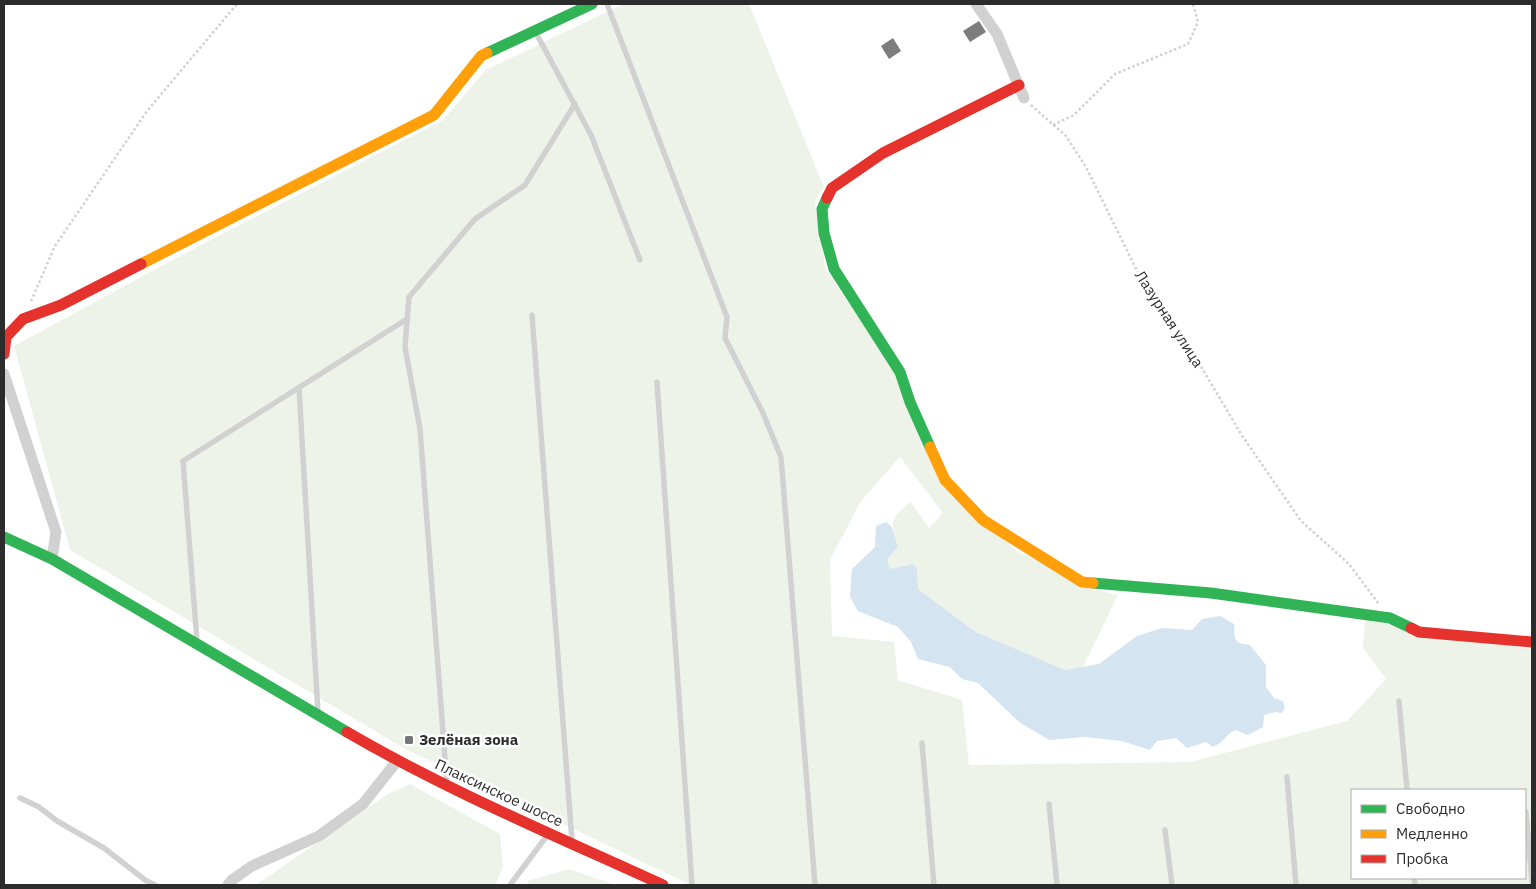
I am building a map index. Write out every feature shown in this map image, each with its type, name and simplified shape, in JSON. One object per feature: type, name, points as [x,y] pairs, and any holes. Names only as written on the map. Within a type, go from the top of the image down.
[{"type":"street","points":[[4,354],[6,336],[23,319],[61,305],[434,115],[481,56],[592,4]]},
{"type":"street","points":[[976,4],[997,34],[1024,98]]},
{"type":"street","points":[[1018,85],[883,154],[832,188],[822,209],[824,233],[834,268],[900,372],[910,402],[945,480],[983,520],[1082,582],[1211,593],[1390,618],[1418,632],[1532,642]]},
{"type":"street","points":[[4,374],[56,532],[52,559]]},
{"type":"street","name":"Плаксинское шоссе","points":[[4,537],[52,559],[396,760],[448,787],[651,883],[664,885]]},
{"type":"street","points":[[228,885],[252,866],[319,836],[363,804],[396,760]]},
{"type":"lane","points":[[607,4],[727,317],[725,338],[763,413],[782,457],[815,885]]},
{"type":"lane","points":[[535,31],[591,135],[640,260]]},
{"type":"lane","points":[[448,787],[420,429],[405,347],[409,297],[474,219],[525,185],[575,104]]},
{"type":"lane","points":[[532,315],[572,844]]},
{"type":"lane","points":[[197,642],[183,461],[407,319]]},
{"type":"lane","points":[[657,382],[692,885]]},
{"type":"lane","points":[[299,388],[318,714]]},
{"type":"lane","points":[[1399,701],[1407,789]]},
{"type":"lane","points":[[922,743],[934,885]]},
{"type":"lane","points":[[1287,777],[1296,885]]},
{"type":"lane","points":[[20,798],[39,807],[57,821],[104,848],[145,880],[155,885]]},
{"type":"lane","points":[[1049,804],[1057,885]]},
{"type":"lane","points":[[1526,812],[1532,882]]},
{"type":"lane","points":[[1165,830],[1172,885]]},
{"type":"lane","points":[[510,885],[549,834]]},
{"type":"path","points":[[31,301],[54,246],[148,111],[237,4]]},
{"type":"path","points":[[1053,124],[1074,115],[1115,74],[1188,44],[1198,22],[1194,4]]},
{"type":"path","name":"Лазурная улица","points":[[1024,98],[1066,136],[1086,167],[1142,282],[1171,316],[1241,434],[1301,521],[1349,564],[1390,618]]},
{"type":"shaded area","points":[[623,4],[749,4],[824,187],[815,200],[826,270],[889,362],[950,492],[1018,552],[1044,563],[1079,586],[1118,595],[1083,667],[1065,670],[976,632],[918,589],[917,568],[890,569],[887,559],[898,546],[893,521],[899,512],[911,502],[929,528],[943,513],[900,457],[861,501],[830,560],[832,636],[894,642],[898,680],[962,700],[969,765],[1190,762],[1347,721],[1386,679],[1363,648],[1365,620],[1532,649],[1532,885],[691,885],[407,750],[70,550],[14,346],[176,258],[443,120],[486,70]]},
{"type":"shaded area","points":[[410,784],[500,834],[503,868],[495,885],[256,885],[388,794]]},
{"type":"shaded area","points":[[569,869],[615,885],[525,885],[530,880]]},
{"type":"water","points":[[886,522],[892,527],[898,547],[887,559],[890,569],[913,564],[917,568],[918,589],[976,632],[1065,670],[1099,664],[1137,636],[1162,628],[1192,630],[1202,619],[1220,616],[1234,624],[1236,640],[1250,645],[1266,665],[1266,687],[1274,698],[1283,701],[1285,709],[1281,713],[1275,712],[1264,715],[1263,727],[1248,735],[1235,730],[1213,747],[1206,742],[1187,748],[1176,738],[1157,741],[1150,750],[1122,741],[1084,737],[1049,740],[1019,722],[978,683],[962,679],[950,667],[918,659],[911,642],[898,627],[858,611],[850,597],[852,569],[875,547],[876,526]]},
{"type":"building","points":[[979,21],[986,32],[970,42],[963,31]]},
{"type":"building","points":[[893,38],[901,51],[889,59],[881,46]]},
{"type":"traffic: fast","points":[[487,53],[592,4]]},
{"type":"traffic: fast","points":[[827,198],[822,209],[824,233],[834,269],[900,372],[910,402],[930,447]]},
{"type":"traffic: fast","points":[[4,537],[52,559],[347,732]]},
{"type":"traffic: fast","points":[[1093,583],[1211,593],[1390,618],[1411,628]]},
{"type":"traffic: slow","points":[[141,264],[434,115],[481,56],[487,53]]},
{"type":"traffic: slow","points":[[930,447],[945,480],[983,520],[1082,582],[1093,583]]},
{"type":"traffic: jam","points":[[827,198],[832,188],[883,153],[1019,85]]},
{"type":"traffic: jam","points":[[4,354],[6,337],[23,319],[61,305],[141,264]]},
{"type":"traffic: jam","points":[[1411,628],[1419,632],[1532,642]]},
{"type":"traffic: jam","points":[[347,732],[385,754],[463,793],[663,885]]},
{"type":"place","name":"Зелёная зона","points":[[409,740]]}]
